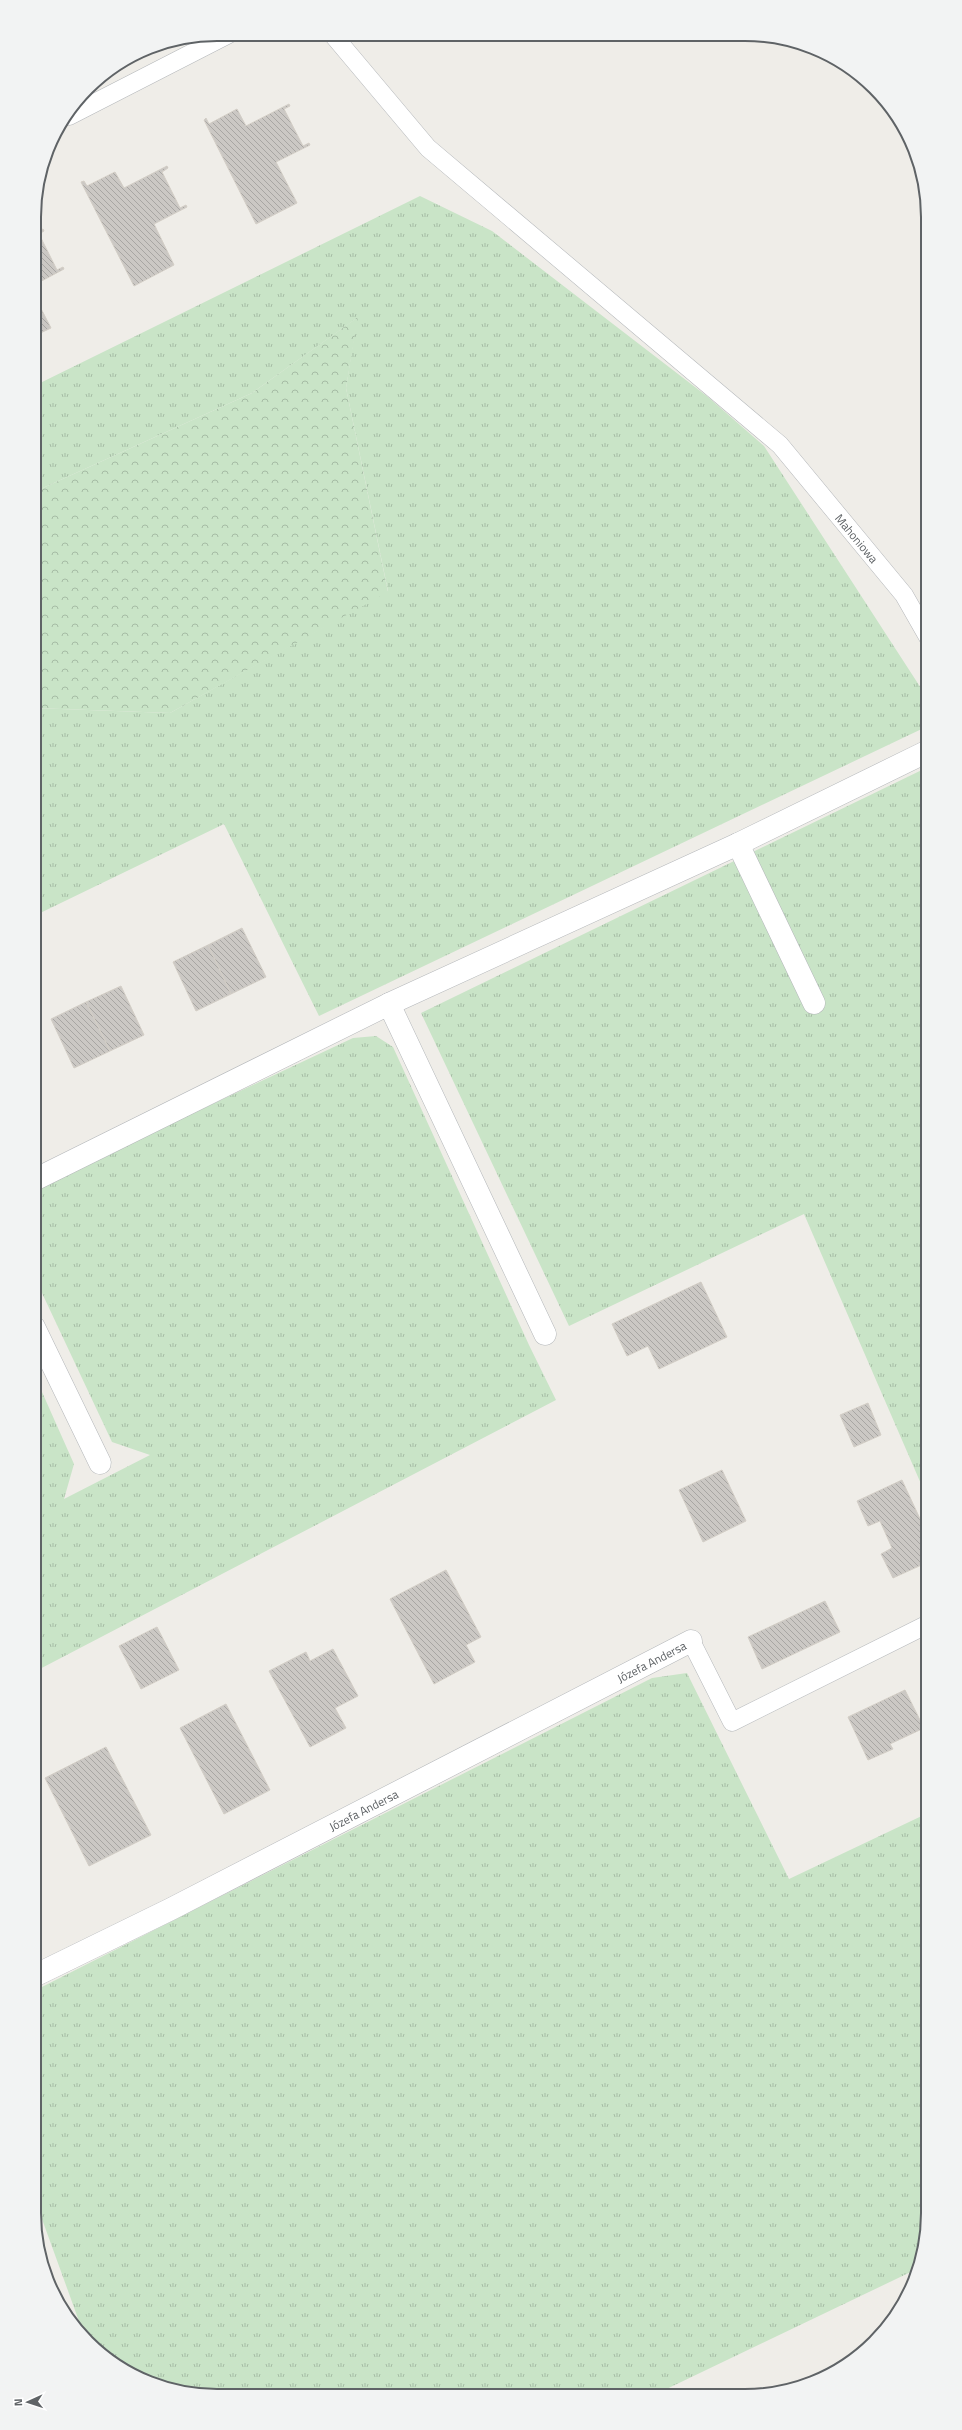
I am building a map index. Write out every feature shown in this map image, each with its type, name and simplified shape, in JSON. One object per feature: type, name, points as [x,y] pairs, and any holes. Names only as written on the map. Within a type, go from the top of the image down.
[{"type":"street","points":[[41,1177],[389,1004],[738,844],[921,754]]},
{"type":"street","points":[[738,844],[814,1003]]},
{"type":"street","points":[[389,1004],[545,1334]]},
{"type":"street","points":[[41,1341],[100,1463]]},
{"type":"street","name":"Józefa Andersa","points":[[41,1973],[171,1909],[691,1641]]},
{"type":"lane","points":[[76,112],[215,41]]},
{"type":"lane","name":"Mahoniowa","points":[[338,41],[428,148],[780,445],[904,595],[921,625]]},
{"type":"lane","points":[[691,1641],[732,1722],[921,1628]]},
{"type":"green space","points":[[420,196],[492,231],[708,397],[764,446],[921,688],[921,729],[319,1016],[224,824],[41,913],[41,708],[170,713],[388,591],[346,388],[357,318],[252,393],[41,489],[41,383]]},
{"type":"green space","points":[[358,317],[346,388],[388,592],[170,713],[41,708],[41,489],[252,393]]},
{"type":"green space","points":[[921,770],[921,1484],[804,1214],[569,1326],[421,1013]]},
{"type":"green space","points":[[376,1036],[393,1047],[529,1345],[556,1400],[41,1668],[41,1390],[74,1464],[64,1499],[150,1455],[112,1442],[41,1291],[41,1185],[353,1038]]},
{"type":"green space","points":[[687,1673],[789,1879],[921,1816],[921,2225],[918,2247],[911,2272],[667,2389],[205,2389],[183,2386],[160,2380],[139,2371],[110,2353],[80,2323],[41,2216],[41,1987],[652,1678]]},
{"type":"building","points":[[289,104],[290,106],[284,109],[303,146],[309,143],[310,145],[276,162],[297,203],[256,224],[204,120],[206,118],[209,124],[237,109],[246,126]]},
{"type":"building","points":[[167,166],[168,168],[162,172],[180,208],[186,205],[187,207],[154,224],[174,265],[134,286],[81,182],[84,181],[87,186],[115,172],[124,188]]},
{"type":"building","points":[[41,238],[57,270],[63,267],[64,269],[41,281]]},
{"type":"building","points":[[41,309],[51,328],[41,333]]},
{"type":"building","points":[[242,928],[266,977],[231,994],[208,945]]},
{"type":"building","points":[[208,945],[231,994],[196,1011],[173,962]]},
{"type":"building","points":[[121,986],[144,1035],[110,1051],[86,1002]]},
{"type":"building","points":[[86,1002],[110,1051],[74,1068],[51,1019]]},
{"type":"building","points":[[701,1282],[727,1337],[659,1369],[648,1346],[627,1356],[612,1324]]},
{"type":"building","points":[[868,1403],[881,1435],[854,1447],[840,1415]]},
{"type":"building","points":[[722,1470],[746,1521],[703,1542],[679,1490]]},
{"type":"building","points":[[902,1480],[921,1521],[921,1565],[893,1578],[881,1554],[892,1548],[880,1521],[868,1526],[857,1501]]},
{"type":"building","points":[[446,1570],[481,1637],[466,1645],[475,1662],[434,1684],[390,1599]]},
{"type":"building","points":[[825,1601],[840,1632],[762,1669],[748,1637]]},
{"type":"building","points":[[157,1627],[179,1670],[141,1689],[119,1646]]},
{"type":"building","points":[[333,1649],[358,1696],[335,1708],[346,1728],[310,1747],[269,1671],[306,1652],[310,1661]]},
{"type":"building","points":[[905,1690],[921,1722],[921,1729],[890,1744],[893,1749],[868,1760],[848,1717]]},
{"type":"building","points":[[226,1704],[270,1790],[224,1814],[180,1728]]},
{"type":"building","points":[[106,1747],[151,1835],[89,1866],[45,1778]]}]
